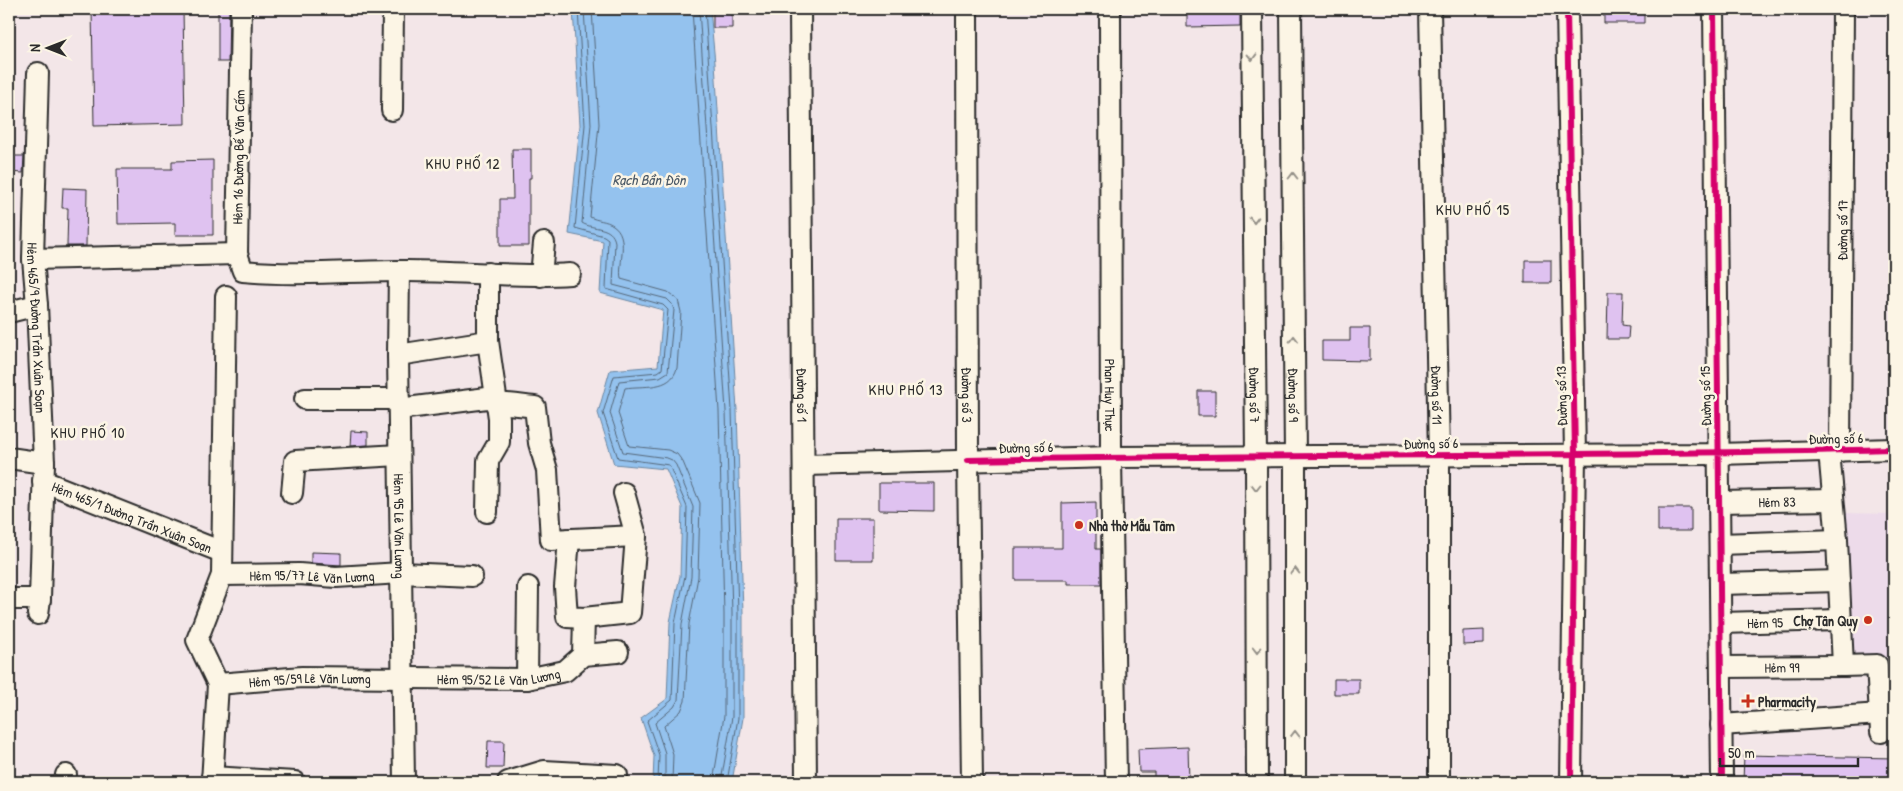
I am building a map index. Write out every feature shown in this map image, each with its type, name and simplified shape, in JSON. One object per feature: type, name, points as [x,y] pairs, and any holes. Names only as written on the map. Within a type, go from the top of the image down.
[{"type":"street","name":"Hẻm 16 Đường Bế Văn Cấm","points":[[237,254],[241,9]]},
{"type":"street","points":[[392,110],[393,9]]},
{"type":"street","name":"Đường số 1","points":[[800,9],[806,782]]},
{"type":"street","name":"Đường số 3","points":[[967,9],[968,460],[972,782]]},
{"type":"street","name":"Phan Huy Thực","points":[[1110,9],[1111,457],[1116,782]]},
{"type":"street","name":"Đường số 7","points":[[1252,9],[1257,782]]},
{"type":"street","name":"Đường số 9","points":[[1292,9],[1295,782]]},
{"type":"street","name":"Đường số 11","points":[[1430,9],[1439,455],[1439,782]]},
{"type":"street","name":"Đường số 13","points":[[1566,9],[1574,454],[1571,782]]},
{"type":"street","name":"Đường số 15","points":[[1714,9],[1722,782]]},
{"type":"street","name":"Đường số 17","points":[[1843,9],[1833,500],[1837,540],[1843,666]]},
{"type":"street","name":"Hẻm 465/9 Đường Trần Xuân Soạn","points":[[9,599],[39,606],[43,472],[37,304],[33,259],[38,73]]},
{"type":"street","points":[[541,276],[544,243]]},
{"type":"street","points":[[33,259],[237,254],[243,272],[275,274],[400,270],[541,276],[570,274]]},
{"type":"street","name":"Hẻm 95 Lê Văn Lương","points":[[400,270],[398,355],[404,782]]},
{"type":"street","points":[[487,512],[488,461],[499,442],[488,341],[488,273]]},
{"type":"street","points":[[226,296],[222,575],[197,640],[218,684],[212,779],[295,782]]},
{"type":"street","points":[[9,312],[37,304]]},
{"type":"street","points":[[398,355],[488,341]]},
{"type":"street","points":[[305,399],[399,404],[496,401],[535,407],[539,443],[547,470],[551,540],[636,536]]},
{"type":"street","name":"Đường số 6","points":[[805,464],[1111,457],[1719,454],[1894,449]]},
{"type":"street","points":[[292,493],[295,461],[400,456]]},
{"type":"street","name":"Hẻm 465/1 Đường Trần Xuân Soạn","points":[[9,458],[222,552]]},
{"type":"street","points":[[569,539],[565,587],[567,617],[584,618],[630,613],[636,536],[624,493]]},
{"type":"street","name":"Hẻm 83","points":[[1719,502],[1833,500]]},
{"type":"street","points":[[1720,544],[1837,540]]},
{"type":"street","name":"Hẻm 95/77 Lê Văn Lương","points":[[222,575],[298,574],[336,577],[401,573],[472,576]]},
{"type":"street","points":[[1720,584],[1839,582]]},
{"type":"street","points":[[527,679],[528,587]]},
{"type":"street","points":[[584,618],[584,655],[618,652]]},
{"type":"street","name":"Hẻm 95","points":[[1720,623],[1840,620]]},
{"type":"street","name":"Hẻm 95/52 Lê Văn Lương","points":[[403,678],[527,679],[565,671],[584,655]]},
{"type":"street","name":"Hẻm 99","points":[[1721,667],[1877,665],[1880,723],[1721,725]]},
{"type":"street","name":"Hẻm 95/59 Lê Văn Lương","points":[[218,684],[302,677],[403,678]]},
{"type":"street","points":[[508,782],[544,771],[617,775]]},
{"type":"shaded area","name":"Chợ Tân Quy","points":[[1838,513],[1894,514],[1894,658],[1845,658]]},
{"type":"water","name":"Rạch Bần Đôn","points":[[573,9],[710,9],[737,410],[743,613],[743,718],[732,782],[653,782],[654,756],[641,718],[667,699],[670,622],[680,576],[682,507],[666,469],[614,464],[598,413],[610,370],[658,366],[663,310],[600,293],[603,241],[569,234],[580,125]]},
{"type":"building","points":[[92,9],[183,9],[185,124],[94,126]]},
{"type":"building","points":[[218,9],[229,9],[228,62],[218,62]]},
{"type":"building","points":[[713,9],[732,9],[732,28],[713,28]]},
{"type":"building","points":[[1187,9],[1240,9],[1240,26],[1187,27]]},
{"type":"building","points":[[1604,9],[1644,9],[1644,23],[1604,23]]},
{"type":"building","points":[[512,149],[531,149],[529,246],[500,246],[500,199],[513,199]]},
{"type":"building","points":[[9,156],[24,156],[23,173],[9,172]]},
{"type":"building","points":[[213,160],[213,235],[175,235],[175,223],[118,224],[117,169],[172,169],[172,161]]},
{"type":"building","points":[[63,188],[87,189],[86,246],[67,246],[68,208],[62,208]]},
{"type":"building","points":[[1525,260],[1551,260],[1551,283],[1525,283]]},
{"type":"building","points":[[1608,292],[1623,292],[1622,325],[1629,326],[1628,339],[1607,339]]},
{"type":"building","points":[[1350,328],[1370,328],[1370,361],[1322,360],[1322,341],[1350,341]]},
{"type":"building","points":[[1198,391],[1215,391],[1215,416],[1198,416]]},
{"type":"building","points":[[351,431],[368,432],[368,445],[350,446]]},
{"type":"building","points":[[879,483],[934,483],[934,511],[879,510]]},
{"type":"building","name":"Nhà thờ Mẫu Tâm","points":[[1096,502],[1096,549],[1101,549],[1101,584],[1068,584],[1068,580],[1015,580],[1015,548],[1062,548],[1062,503]]},
{"type":"building","points":[[1658,508],[1691,508],[1691,531],[1658,531]]},
{"type":"building","points":[[836,518],[873,518],[873,560],[836,560]]},
{"type":"building","points":[[311,552],[341,553],[341,565],[311,563]]},
{"type":"building","points":[[1484,630],[1484,644],[1463,645],[1463,631]]},
{"type":"building","points":[[1334,679],[1359,679],[1359,694],[1334,694]]},
{"type":"building","points":[[488,741],[504,741],[503,768],[487,768]]},
{"type":"building","points":[[1188,747],[1189,782],[1154,782],[1154,772],[1139,772],[1138,749]]},
{"type":"building","points":[[1744,755],[1894,758],[1894,782],[1743,782]]},
{"type":"cycle path","points":[[1567,9],[1575,454],[1571,782]]},
{"type":"cycle path","points":[[1714,9],[1722,782]]},
{"type":"cycle path","points":[[968,460],[1778,452],[1894,449]]},
{"type":"place","name":"Nhà thờ Mẫu Tâm","points":[[1079,525]]},
{"type":"place","name":"Chợ Tân Quy","points":[[1868,620]]},
{"type":"place","name":"Pharmacity","points":[[1748,701]]},
{"type":"district","name":"KHU PHỐ 12","points":[[463,163]]},
{"type":"district","name":"KHU PHỐ 15","points":[[1473,209]]},
{"type":"district","name":"KHU PHỐ 13","points":[[906,389]]},
{"type":"district","name":"KHU PHỐ 10","points":[[88,432]]}]
